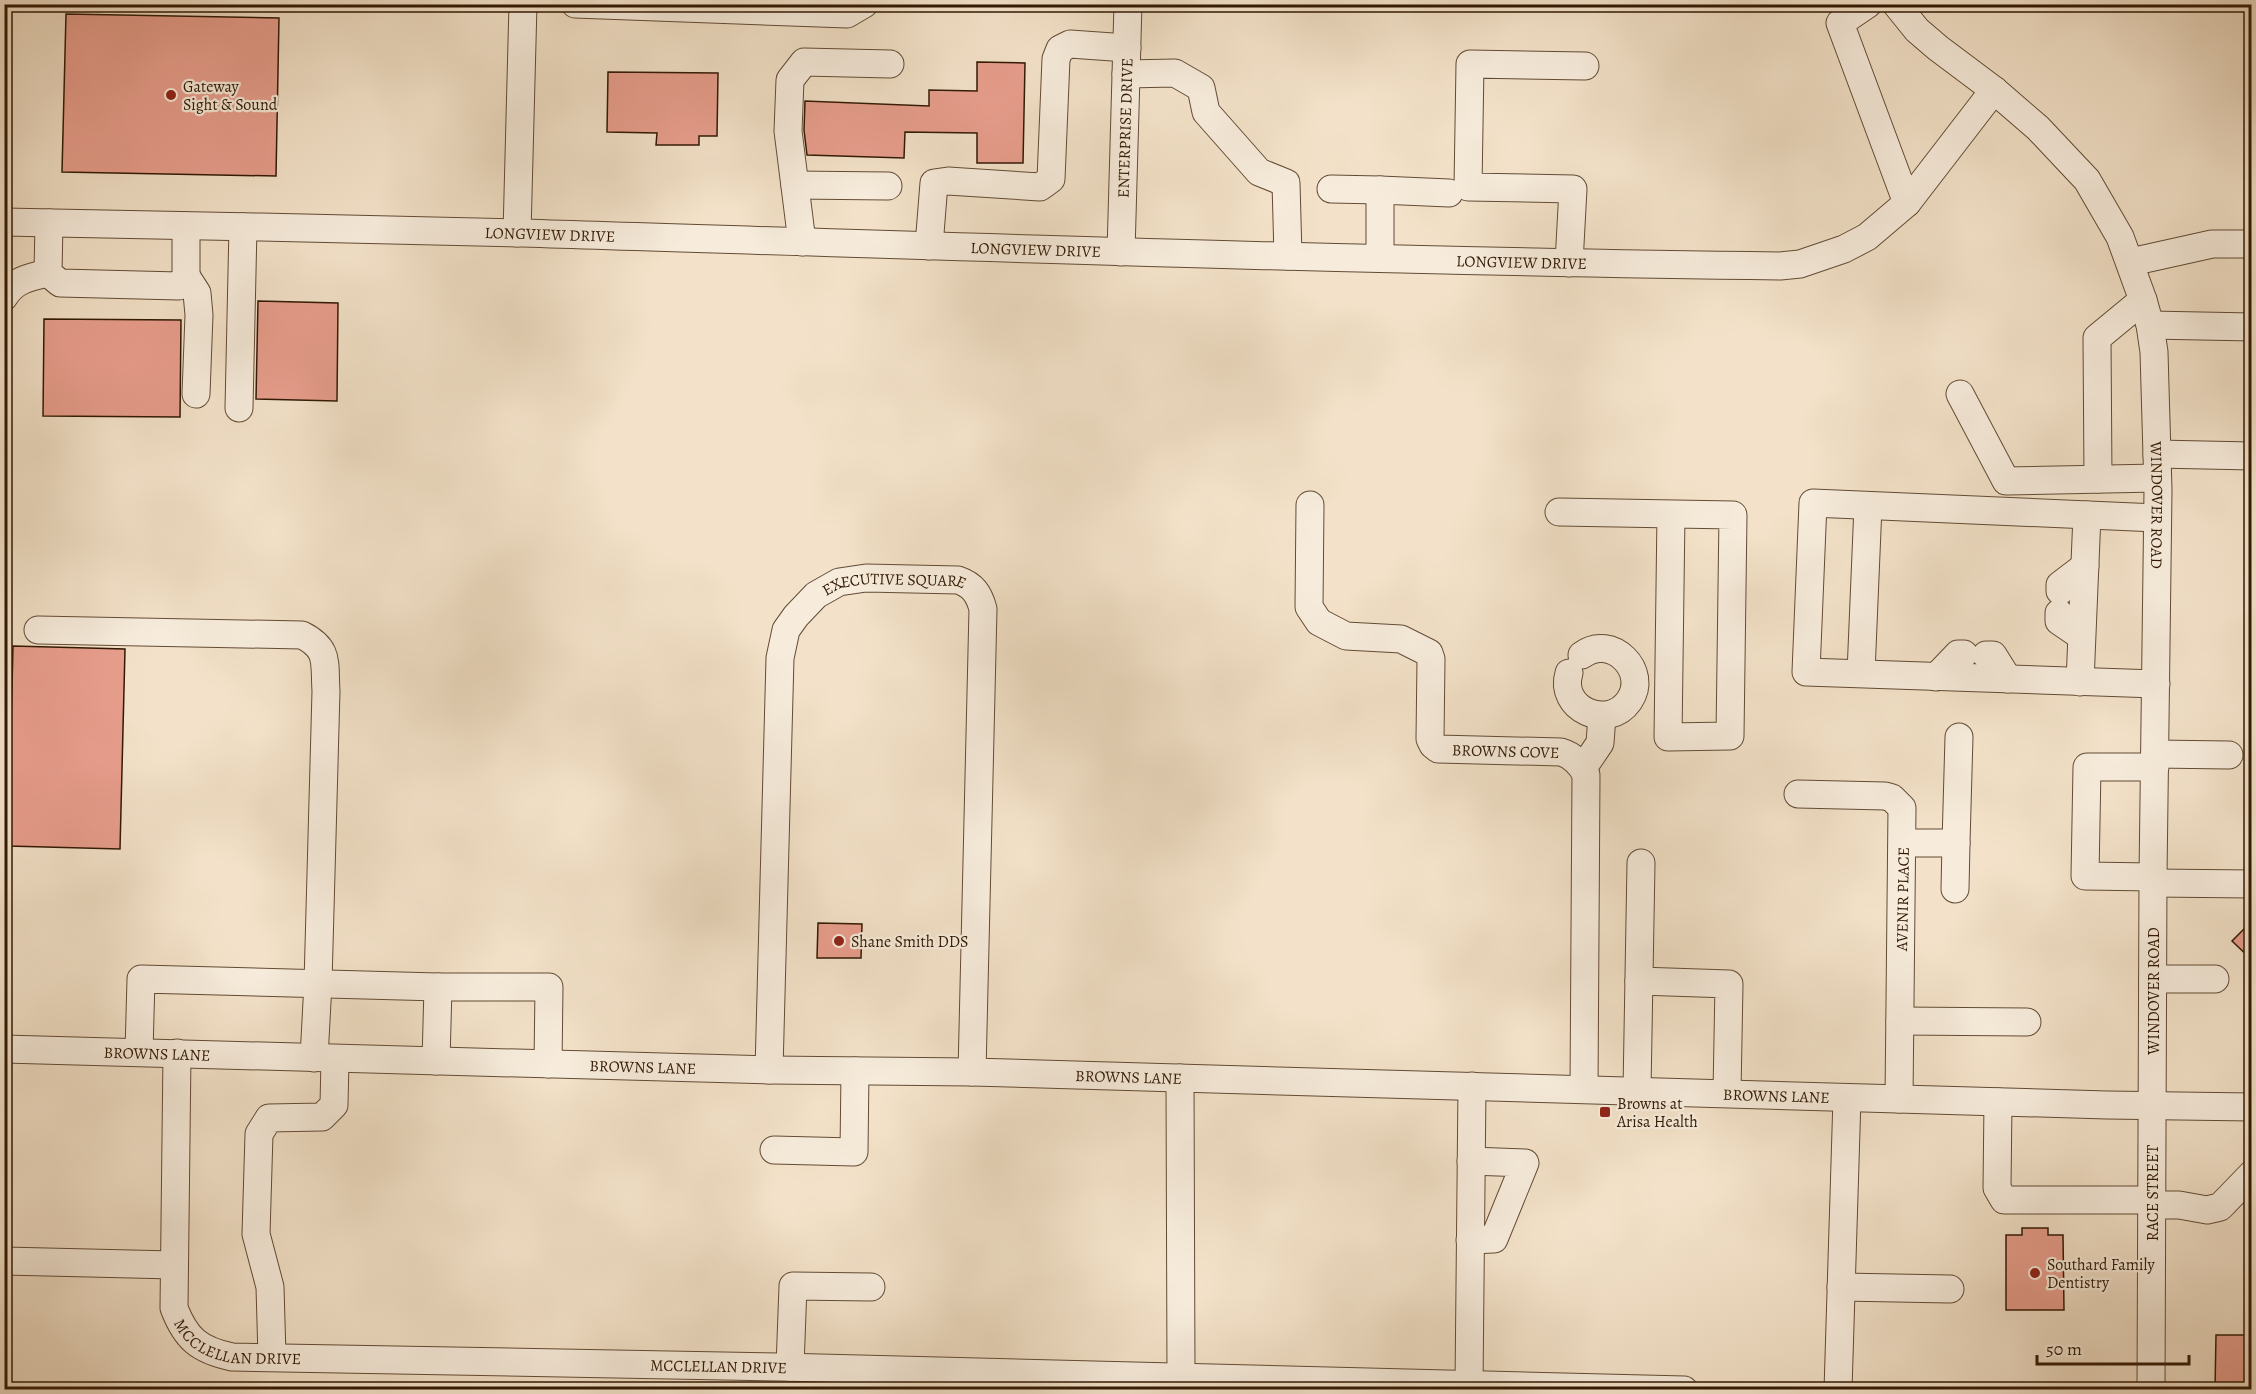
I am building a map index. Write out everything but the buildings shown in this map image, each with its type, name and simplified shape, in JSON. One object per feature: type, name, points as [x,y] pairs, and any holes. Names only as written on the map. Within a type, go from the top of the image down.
[{"type":"street","points":[[517,233],[523,4]]},
{"type":"street","points":[[575,4],[847,14],[864,4]]},
{"type":"street","name":"ENTERPRISE DRIVE","points":[[1120,252],[1128,4]]},
{"type":"street","points":[[1868,4],[1840,23],[1907,203]]},
{"type":"street","name":"WINDOVER ROAD","points":[[1896,4],[1917,30],[1994,90],[2038,128],[2087,180],[2120,237],[2131,262],[2147,312],[2154,352],[2157,466],[2152,1105]]},
{"type":"street","points":[[929,246],[934,183],[948,181],[1040,187],[1051,179],[1056,59],[1060,49],[1070,44],[1175,73],[1201,88],[1206,112],[1259,172],[1286,183],[1288,256]]},
{"type":"street","points":[[802,242],[788,131],[790,80],[804,63],[890,64]]},
{"type":"street","points":[[1569,263],[1573,189],[1468,187],[1470,64],[1585,66]]},
{"type":"street","name":"LONGVIEW DRIVE","points":[[4,222],[517,233],[1120,252],[1780,266],[1800,264],[1844,249],[1867,237],[1907,203],[1994,90]]},
{"type":"street","points":[[795,185],[888,186]]},
{"type":"street","points":[[1331,189],[1449,193]]},
{"type":"street","points":[[1380,190],[1380,258]]},
{"type":"street","points":[[48,223],[48,273]]},
{"type":"street","points":[[186,226],[186,276],[197,293],[199,315],[196,394]]},
{"type":"street","points":[[239,408],[243,227]]},
{"type":"street","points":[[2131,262],[2212,244],[2252,244]]},
{"type":"street","points":[[48,273],[60,282],[178,286],[186,276]]},
{"type":"street","points":[[4,297],[17,283],[48,273]]},
{"type":"street","points":[[2098,479],[2097,338],[2147,312],[2252,327]]},
{"type":"street","points":[[1960,394],[2006,481],[2098,479],[2157,466],[2252,456]]},
{"type":"street","points":[[2156,684],[1806,672],[1813,503],[2157,518]]},
{"type":"street","name":"BROWNS COVE","points":[[1310,505],[1309,607],[1319,622],[1346,636],[1401,639],[1429,653],[1431,659],[1430,739],[1433,745],[1438,749],[1562,752],[1568,754],[1583,768]]},
{"type":"street","points":[[1861,674],[1868,506]]},
{"type":"street","points":[[1559,512],[1732,515],[1730,736],[1668,737],[1671,514]]},
{"type":"street","points":[[2080,682],[2087,515]]},
{"type":"street","points":[[2081,636],[2059,621],[2059,602],[2060,585],[2085,566]]},
{"type":"street","name":"EXECUTIVE SQUARE","points":[[769,1070],[780,658],[786,630],[811,599],[839,582],[866,578],[909,578],[964,582],[975,591],[983,609],[972,1072]]},
{"type":"street","points":[[38,630],[302,635],[315,642],[324,656],[326,691],[318,983],[325,1058],[334,1105],[322,1117],[269,1118],[259,1134],[256,1234],[270,1287],[273,1357]]},
{"type":"street","points":[[1597,648],[1619,653],[1627,660],[1635,681],[1634,691],[1622,709],[1602,716],[1581,709],[1573,701],[1569,690],[1575,664],[1597,648]]},
{"type":"street","points":[[1936,677],[1958,654],[1993,655],[2008,679]]},
{"type":"street","points":[[1634,691],[1668,692]]},
{"type":"street","points":[[1584,1089],[1586,775],[1583,768],[1600,743],[1602,716]]},
{"type":"street","points":[[1955,889],[1959,737]]},
{"type":"street","points":[[2229,755],[2087,767],[2085,876],[2252,884]]},
{"type":"street","name":"AVENIR PLACE","points":[[1798,794],[1885,796],[1892,798],[1902,808],[1899,1099]]},
{"type":"street","points":[[1903,843],[1956,843]]},
{"type":"street","points":[[1637,1090],[1641,863]]},
{"type":"street","points":[[139,1052],[141,979],[438,987],[549,987],[548,1064]]},
{"type":"street","points":[[2152,979],[2214,979]]},
{"type":"street","points":[[1639,981],[1729,984],[1727,1093]]},
{"type":"street","points":[[436,1061],[438,987]]},
{"type":"street","points":[[1900,1021],[2027,1022]]},
{"type":"street","name":"BROWNS LANE","points":[[4,1049],[769,1070],[972,1072],[1847,1098],[2252,1107]]},
{"type":"street","name":"MCCLELLAN DRIVE","points":[[177,1053],[174,1308],[182,1327],[192,1340],[211,1352],[232,1357],[790,1367],[1024,1382],[1181,1378],[1684,1389]]},
{"type":"street","points":[[774,1150],[854,1152],[855,1071]]},
{"type":"street","points":[[1180,1078],[1181,1378]]},
{"type":"street","points":[[1469,1384],[1472,1086]]},
{"type":"street","points":[[1838,1389],[1847,1098]]},
{"type":"street","points":[[1998,1102],[1997,1188],[2004,1200],[2152,1203],[2207,1209],[2220,1206],[2252,1174]]},
{"type":"street","name":"RACE STREET","points":[[2151,1389],[2152,1105]]},
{"type":"street","points":[[1470,1240],[1494,1239],[1525,1163],[1471,1161]]},
{"type":"street","points":[[4,1261],[174,1266]]},
{"type":"street","points":[[790,1367],[793,1286],[871,1287]]},
{"type":"street","points":[[1841,1287],[1950,1289]]},
{"type":"place","name":"Gateway Sight & Sound","points":[[171,95]]},
{"type":"place","name":"Shane Smith DDS","points":[[839,941]]},
{"type":"place","name":"Browns at Arisa Health","points":[[1605,1112]]},
{"type":"place","name":"Southard Family Dentistry","points":[[2035,1273]]}]
